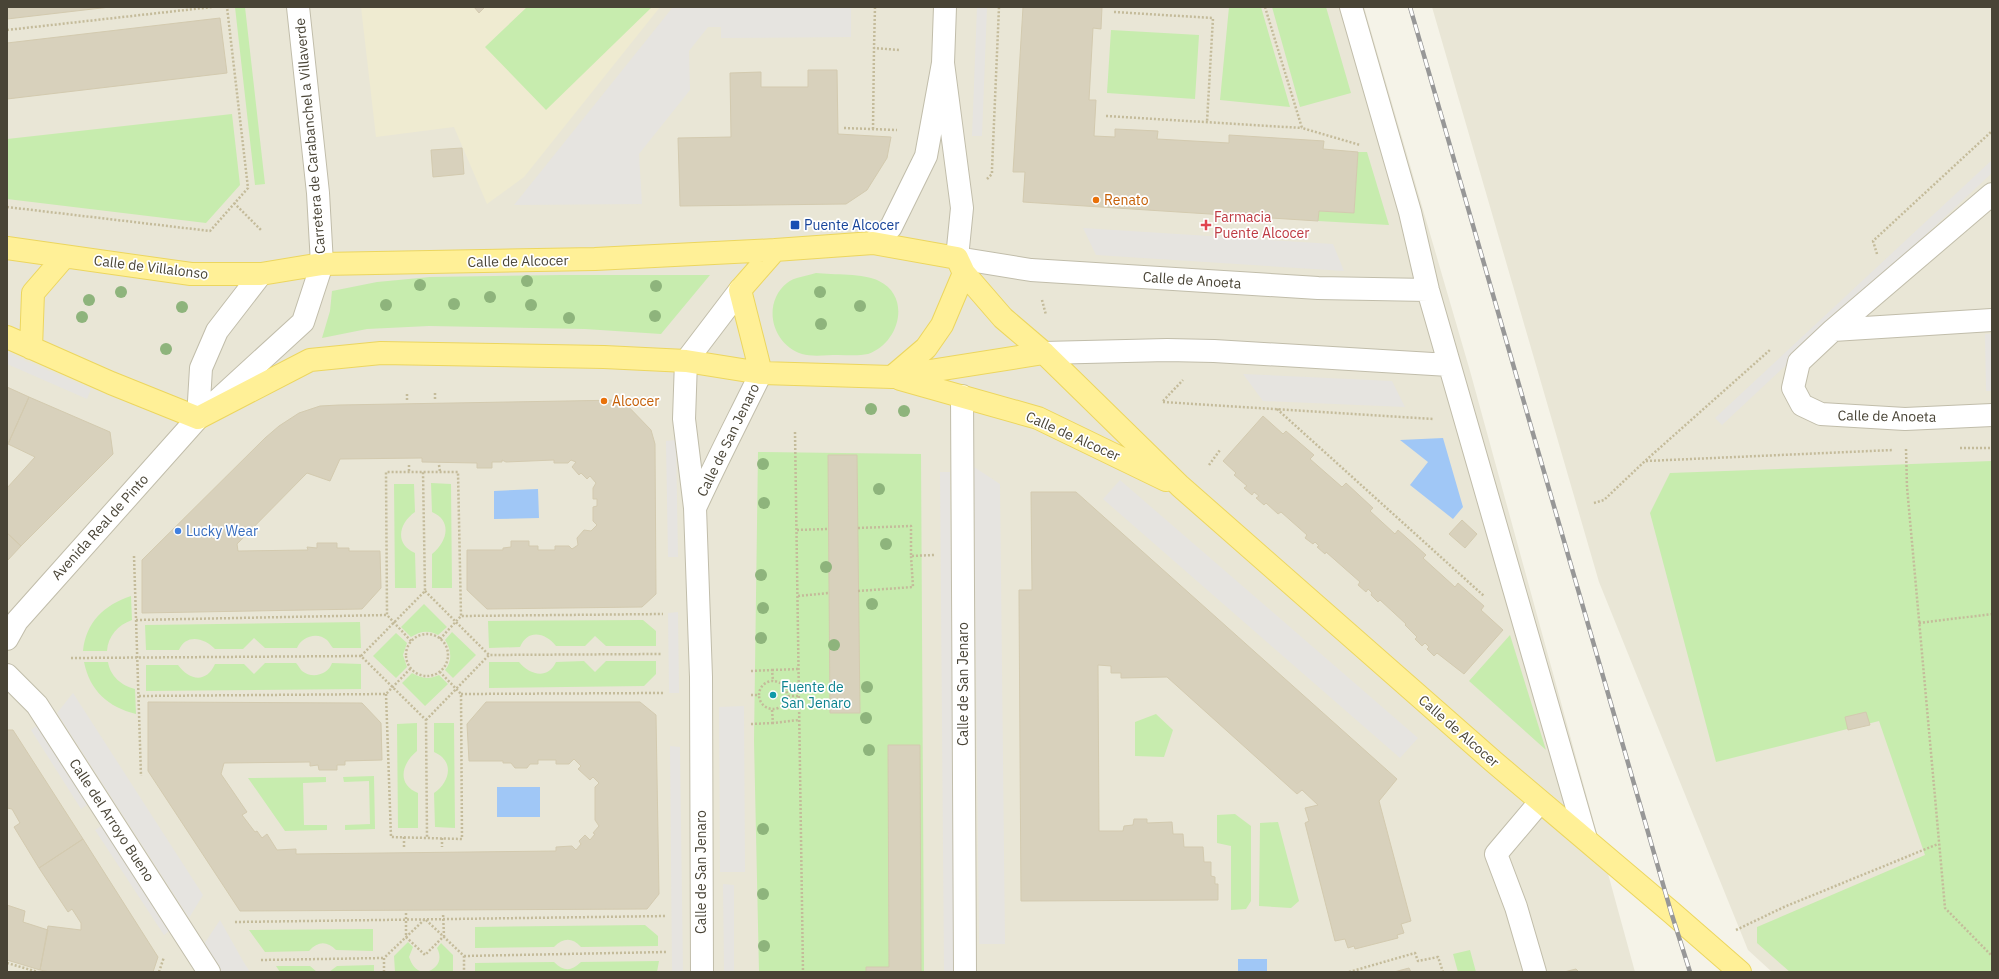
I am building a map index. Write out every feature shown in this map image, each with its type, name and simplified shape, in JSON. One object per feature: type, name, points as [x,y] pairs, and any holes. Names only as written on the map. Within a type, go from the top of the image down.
[{"type":"main road","name":"Calle de Alcocer","points":[[261,274],[322,264],[595,259],[775,250],[872,243],[960,266],[1003,318],[1054,353],[1180,486],[1540,802],[1586,839],[1740,972]]},
{"type":"main road","name":"Calle de Villalonso","points":[[7,248],[191,274],[261,274]]},
{"type":"main road","points":[[761,373],[740,290],[775,250]]},
{"type":"main road","points":[[32,348],[32,293],[65,256]]},
{"type":"main road","points":[[892,377],[926,348],[942,325],[960,266]]},
{"type":"main road","points":[[7,337],[111,383],[198,418]]},
{"type":"main road","name":"Calle de Alcocer","points":[[198,418],[310,360],[381,353],[686,360],[761,373],[892,377],[1054,353]]},
{"type":"main road","name":"Calle de Alcocer","points":[[892,377],[1038,418],[1180,486]]},
{"type":"street","name":"Carretera de Carabanchel a Villaverde","points":[[298,7],[318,192],[322,264]]},
{"type":"street","points":[[872,243],[891,227],[926,156],[943,63],[945,7]]},
{"type":"street","points":[[1351,7],[1410,212],[1428,290],[1449,365],[1586,839]]},
{"type":"street","points":[[943,63],[962,208],[960,266]]},
{"type":"street","points":[[1833,330],[1992,194]]},
{"type":"street","name":"Avenida Real de Pinto","points":[[7,639],[17,621],[198,418],[303,322],[322,264]]},
{"type":"street","name":"Calle de Anoeta","points":[[960,266],[1318,288],[1428,290]]},
{"type":"street","points":[[198,418],[201,368],[217,331],[261,274]]},
{"type":"street","points":[[686,360],[740,290]]},
{"type":"street","points":[[1833,330],[1992,320]]},
{"type":"street","name":"Calle de Anoeta","points":[[1833,330],[1799,362],[1794,388],[1802,405],[1822,414],[1904,419],[1992,415]]},
{"type":"street","points":[[1054,353],[1167,350],[1449,365]]},
{"type":"street","name":"Calle de San Jenaro","points":[[686,360],[684,418],[695,508],[701,677],[702,972]]},
{"type":"street","name":"Calle de San Jenaro","points":[[695,508],[725,443],[761,373]]},
{"type":"street","name":"Calle de San Jenaro","points":[[962,396],[965,972]]},
{"type":"street","name":"Calle del Arroyo Bueno","points":[[7,675],[37,705],[209,972]]},
{"type":"street","points":[[1535,972],[1516,907],[1496,854],[1540,802]]},
{"type":"path","points":[[7,30],[212,7]]},
{"type":"path","points":[[7,207],[210,231],[248,188],[227,7]]},
{"type":"path","points":[[873,129],[875,7]]},
{"type":"path","points":[[959,180],[986,180],[992,174],[999,7]]},
{"type":"path","points":[[1265,7],[1302,128]]},
{"type":"path","points":[[1114,12],[1212,18],[1207,122]]},
{"type":"path","points":[[874,48],[899,50]]},
{"type":"path","points":[[1106,116],[1302,128],[1366,146]]},
{"type":"path","points":[[844,128],[897,130]]},
{"type":"path","points":[[1877,256],[1873,241],[1992,131]]},
{"type":"path","points":[[234,204],[262,231]]},
{"type":"path","points":[[1040,271],[1041,296],[1054,353]]},
{"type":"path","points":[[1594,503],[1604,500],[1776,345]]},
{"type":"path","points":[[1185,378],[1163,402],[1442,419]]},
{"type":"path","points":[[435,393],[435,399]]},
{"type":"path","points":[[407,394],[407,400]]},
{"type":"path","points":[[1277,409],[1503,613],[1520,609]]},
{"type":"path","points":[[796,432],[803,972]]},
{"type":"path","points":[[1953,448],[1992,448]]},
{"type":"path","points":[[1906,449],[1907,488],[1938,844],[1945,908],[1992,956]]},
{"type":"path","points":[[1646,461],[1914,449]]},
{"type":"path","points":[[1209,465],[1220,450]]},
{"type":"path","points":[[408,465],[409,472]]},
{"type":"path","points":[[439,465],[440,472]]},
{"type":"path","points":[[411,641],[387,615],[386,472],[458,472],[461,616],[440,639]]},
{"type":"path","points":[[423,472],[425,591],[489,655],[662,654]]},
{"type":"path","points":[[858,528],[911,526],[913,587],[858,592]]},
{"type":"path","points":[[797,530],[828,529]]},
{"type":"path","points":[[911,556],[935,555]]},
{"type":"path","points":[[134,556],[141,776]]},
{"type":"path","points":[[361,656],[425,591]]},
{"type":"path","points":[[798,596],[829,593]]},
{"type":"path","points":[[461,616],[663,614]]},
{"type":"path","points":[[1919,623],[1992,614]]},
{"type":"path","points":[[136,620],[387,615]]},
{"type":"path","points":[[422,634],[432,634],[440,639],[446,646],[448,655],[446,664],[440,672],[431,676],[422,675],[411,668],[408,664],[406,654],[411,641],[422,634]]},
{"type":"path","points":[[426,720],[489,655]]},
{"type":"path","points":[[71,658],[361,656],[426,720],[427,837]]},
{"type":"path","points":[[139,696],[386,694],[411,668]]},
{"type":"path","points":[[750,671],[799,669]]},
{"type":"path","points":[[772,670],[773,681]]},
{"type":"path","points":[[386,694],[391,837],[462,838],[461,694],[440,672]]},
{"type":"path","points":[[773,681],[780,683],[786,688],[788,696],[783,706],[772,710],[762,705],[759,695],[760,688],[765,683],[773,681]]},
{"type":"path","points":[[461,694],[663,692]]},
{"type":"path","points":[[751,695],[759,695]]},
{"type":"path","points":[[788,696],[799,696]]},
{"type":"path","points":[[772,710],[773,723]]},
{"type":"path","points":[[751,724],[800,720]]},
{"type":"path","points":[[404,837],[404,848]]},
{"type":"path","points":[[442,838],[442,847]]},
{"type":"path","points":[[1708,944],[1784,907],[1938,844]]},
{"type":"path","points":[[406,913],[406,937],[425,955],[444,936],[443,913]]},
{"type":"path","points":[[235,922],[666,916]]},
{"type":"path","points":[[425,919],[464,956],[464,972]]},
{"type":"path","points":[[261,960],[384,958],[425,919]]},
{"type":"path","points":[[464,956],[666,952]]},
{"type":"path","points":[[1349,972],[1415,953],[1418,961],[1438,957],[1443,972]]},
{"type":"path","points":[[384,958],[384,972]]},
{"type":"path","points":[[7,963],[38,972]]},
{"type":"shaded area","points":[[7,7],[1364,7],[1470,371],[1635,972],[7,972]]},
{"type":"shaded area","points":[[361,7],[660,7],[524,177],[487,204],[454,127],[376,137]]},
{"type":"shaded area","points":[[673,7],[851,7],[851,37],[721,38],[721,27],[708,27],[689,51],[690,90],[639,154],[642,204],[514,205]]},
{"type":"shaded area","points":[[977,7],[987,7],[982,136],[972,136]]},
{"type":"shaded area","points":[[1432,7],[1992,7],[1992,972],[1772,972],[1748,950],[1599,582]]},
{"type":"shaded area","points":[[1992,160],[1992,173],[1722,425],[1715,418]]},
{"type":"shaded area","points":[[1083,228],[1333,244],[1344,271],[1096,255]]},
{"type":"shaded area","points":[[1985,334],[1992,334],[1992,391],[1986,391]]},
{"type":"shaded area","points":[[7,353],[91,389],[87,399],[7,364]]},
{"type":"shaded area","points":[[1243,374],[1392,381],[1405,407],[1263,401]]},
{"type":"shaded area","points":[[676,440],[678,557],[668,557],[666,441]]},
{"type":"shaded area","points":[[974,467],[1000,484],[1005,944],[979,944]]},
{"type":"shaded area","points":[[940,472],[950,472],[955,972],[944,972]]},
{"type":"shaded area","points":[[1120,480],[1418,738],[1400,758],[1103,499]]},
{"type":"shaded area","points":[[678,612],[679,693],[669,693],[668,613]]},
{"type":"shaded area","points":[[73,693],[203,895],[189,918],[57,713]]},
{"type":"shaded area","points":[[744,706],[745,872],[720,872],[719,707]]},
{"type":"shaded area","points":[[39,724],[90,803],[81,809],[31,730]]},
{"type":"shaded area","points":[[670,746],[680,747],[683,972],[672,972]]},
{"type":"shaded area","points":[[104,824],[172,929],[164,935],[95,830]]},
{"type":"shaded area","points":[[723,884],[734,885],[734,972],[724,972]]},
{"type":"shaded area","points":[[220,920],[250,972],[220,972],[204,944]]},
{"type":"green space","points":[[235,7],[245,7],[265,184],[255,185]]},
{"type":"green space","points":[[527,7],[652,7],[546,110],[485,47]]},
{"type":"green space","points":[[1229,7],[1261,7],[1290,107],[1220,100]]},
{"type":"green space","points":[[1272,7],[1326,7],[1351,93],[1300,107]]},
{"type":"green space","points":[[1111,30],[1199,35],[1195,99],[1107,93]]},
{"type":"green space","points":[[232,114],[240,185],[206,223],[7,199],[7,139]]},
{"type":"green space","points":[[1358,152],[1367,152],[1389,225],[1318,221],[1319,211],[1354,213]]},
{"type":"green space","points":[[816,273],[873,278],[889,288],[896,298],[898,320],[894,331],[879,349],[868,354],[820,356],[802,354],[791,349],[783,342],[777,332],[774,322],[774,301],[779,291],[790,281]]},
{"type":"green space","points":[[710,275],[661,334],[585,329],[429,326],[367,329],[322,338],[330,311],[332,291],[377,282],[430,277]]},
{"type":"green space","points":[[758,452],[921,454],[924,972],[759,972],[754,741]]},
{"type":"green space","points":[[1992,461],[1992,972],[1790,972],[1757,943],[1757,927],[1925,855],[1879,721],[1716,762],[1650,513],[1670,473]]},
{"type":"green space","points":[[431,483],[451,484],[452,588],[432,588],[432,554],[441,544],[446,532],[443,521],[439,516],[432,512]]},
{"type":"green space","points":[[394,484],[414,484],[415,512],[405,522],[401,533],[404,544],[408,549],[415,553],[416,588],[395,588]]},
{"type":"green space","points":[[131,596],[132,620],[118,628],[109,641],[107,651],[83,651],[88,631],[98,616],[113,604]]},
{"type":"green space","points":[[424,604],[447,627],[438,635],[431,632],[424,632],[418,633],[411,637],[401,627]]},
{"type":"green space","points":[[643,620],[656,631],[656,646],[606,646],[595,636],[585,646],[556,646],[547,638],[537,634],[528,637],[523,641],[520,647],[489,648],[488,621]]},
{"type":"green space","points":[[360,622],[361,648],[333,648],[323,637],[310,636],[302,641],[297,648],[265,648],[254,638],[243,649],[215,649],[206,642],[191,639],[186,641],[179,650],[146,650],[145,625]]},
{"type":"green space","points":[[452,632],[476,655],[453,678],[445,670],[449,663],[450,655],[449,647],[445,640]]},
{"type":"green space","points":[[396,633],[407,643],[403,655],[407,667],[396,678],[373,656]]},
{"type":"green space","points":[[1510,635],[1546,750],[1469,681]]},
{"type":"green space","points":[[584,661],[595,672],[606,661],[656,661],[656,674],[644,686],[489,688],[489,662],[519,662],[528,670],[538,674],[543,674],[548,672],[556,662]]},
{"type":"green space","points":[[84,662],[108,662],[111,672],[117,680],[130,688],[135,689],[136,714],[117,707],[102,696],[91,681]]},
{"type":"green space","points":[[265,663],[296,663],[302,671],[310,675],[323,673],[332,663],[361,664],[361,689],[146,691],[146,665],[178,665],[187,674],[197,678],[207,675],[215,664],[244,664],[254,674]]},
{"type":"green space","points":[[412,673],[425,678],[431,678],[439,675],[448,684],[425,706],[402,683]]},
{"type":"green space","points":[[1156,714],[1173,730],[1164,757],[1135,756],[1135,722]]},
{"type":"green space","points":[[417,723],[417,751],[405,767],[404,779],[406,784],[411,789],[418,793],[418,828],[398,828],[397,724]]},
{"type":"green space","points":[[434,723],[454,723],[455,828],[435,827],[434,793],[444,783],[448,772],[445,761],[441,756],[434,752]]},
{"type":"green space","points":[[374,776],[375,829],[345,830],[345,825],[370,824],[369,781],[344,782],[343,777]]},
{"type":"green space","points":[[326,777],[326,782],[303,783],[304,825],[327,825],[327,830],[285,831],[248,778]]},
{"type":"green space","points":[[1235,814],[1251,826],[1251,901],[1246,909],[1231,910],[1231,846],[1217,843],[1217,815]]},
{"type":"green space","points":[[1278,822],[1299,901],[1291,908],[1259,906],[1260,823]]},
{"type":"green space","points":[[645,925],[658,936],[658,946],[581,947],[571,940],[564,940],[554,947],[475,948],[475,927]]},
{"type":"green space","points":[[373,929],[373,951],[336,950],[329,945],[322,943],[316,945],[309,951],[265,952],[249,930]]},
{"type":"green space","points":[[408,942],[413,947],[409,957],[411,962],[414,967],[423,972],[395,972],[394,956]]},
{"type":"green space","points":[[441,943],[453,955],[453,972],[426,972],[434,969],[438,963],[440,956],[437,948]]},
{"type":"green space","points":[[1470,950],[1476,972],[1458,972],[1453,954]]},
{"type":"green space","points":[[659,961],[657,972],[475,972],[475,963],[554,962],[565,969],[571,969],[581,962]]},
{"type":"green space","points":[[374,965],[374,972],[329,972],[337,966]]},
{"type":"green space","points":[[276,966],[310,966],[317,972],[280,972]]},
{"type":"water","points":[[1443,438],[1463,507],[1453,519],[1410,485],[1428,462],[1400,440]]},
{"type":"water","points":[[538,489],[539,518],[494,519],[494,491]]},
{"type":"water","points":[[497,787],[540,787],[540,817],[497,817]]},
{"type":"water","points":[[1238,959],[1267,959],[1267,972],[1238,972]]},
{"type":"building","points":[[7,7],[110,7],[7,19]]},
{"type":"building","points":[[474,7],[485,7],[479,13]]},
{"type":"building","points":[[1023,7],[1102,7],[1101,29],[1093,28],[1089,100],[1096,100],[1094,136],[1115,137],[1115,129],[1158,131],[1157,139],[1229,143],[1229,135],[1324,141],[1323,149],[1358,152],[1354,213],[1319,211],[1318,221],[1023,202],[1025,172],[1013,172]]},
{"type":"building","points":[[220,18],[227,73],[7,99],[7,43]]},
{"type":"building","points":[[808,70],[837,70],[838,134],[891,137],[887,158],[867,190],[846,204],[680,206],[678,138],[731,137],[730,73],[761,72],[761,87],[808,87]]},
{"type":"building","points":[[462,148],[464,174],[433,177],[431,150]]},
{"type":"building","points":[[7,387],[29,397],[8,444],[7,444]]},
{"type":"building","points":[[29,397],[110,432],[113,454],[21,546],[7,533],[7,488],[35,457],[8,444]]},
{"type":"building","points":[[622,400],[651,430],[655,444],[656,594],[642,607],[487,609],[467,590],[467,550],[503,550],[503,548],[511,547],[511,541],[529,541],[529,546],[538,546],[538,550],[555,550],[555,546],[569,546],[572,549],[578,545],[577,538],[584,530],[591,531],[597,525],[593,521],[593,507],[597,506],[597,499],[593,499],[593,488],[596,483],[590,476],[587,479],[581,473],[579,475],[572,467],[576,462],[571,460],[568,463],[554,463],[554,460],[506,462],[502,460],[502,462],[492,462],[492,468],[477,468],[477,463],[422,462],[422,458],[340,459],[330,481],[307,473],[237,544],[238,551],[308,550],[307,547],[317,548],[317,543],[337,543],[337,548],[349,548],[349,551],[380,551],[381,588],[362,609],[142,613],[142,560],[265,438],[279,426],[299,413],[320,406],[339,405]]},
{"type":"building","points":[[1263,416],[1283,434],[1286,431],[1314,455],[1310,459],[1342,487],[1346,483],[1373,508],[1370,511],[1395,534],[1398,530],[1426,555],[1423,558],[1455,587],[1458,583],[1484,606],[1481,610],[1503,630],[1464,674],[1437,653],[1434,656],[1427,649],[1429,647],[1425,643],[1422,646],[1415,639],[1417,637],[1405,625],[1406,624],[1380,600],[1378,602],[1371,595],[1372,593],[1368,589],[1366,592],[1358,585],[1360,582],[1326,552],[1325,554],[1317,547],[1319,546],[1315,542],[1313,544],[1305,538],[1307,535],[1281,512],[1278,514],[1266,503],[1264,505],[1256,498],[1259,496],[1254,492],[1252,495],[1244,488],[1247,486],[1234,475],[1236,473],[1223,461]]},
{"type":"building","points":[[828,455],[857,455],[860,713],[830,713]]},
{"type":"building","points":[[1031,492],[1076,492],[1397,779],[1379,801],[1411,921],[1401,924],[1404,933],[1397,935],[1398,938],[1355,949],[1354,946],[1348,948],[1345,939],[1335,941],[1305,823],[1309,821],[1305,808],[1318,805],[1302,790],[1297,794],[1167,677],[1121,678],[1121,673],[1111,673],[1111,666],[1098,665],[1099,831],[1123,831],[1124,826],[1133,825],[1134,819],[1147,819],[1147,823],[1172,822],[1173,834],[1183,834],[1184,847],[1203,847],[1204,862],[1211,862],[1211,876],[1215,877],[1215,884],[1218,884],[1218,900],[1021,901],[1019,590],[1032,590]]},
{"type":"building","points":[[1462,520],[1477,534],[1465,548],[1449,534]]},
{"type":"building","points":[[7,533],[21,546],[7,561]]},
{"type":"building","points":[[148,702],[362,703],[381,723],[382,760],[345,761],[345,765],[337,765],[337,770],[319,770],[318,765],[310,766],[310,762],[224,763],[221,774],[247,812],[242,815],[255,832],[257,831],[262,838],[267,834],[277,850],[296,849],[296,854],[556,851],[556,847],[572,846],[576,850],[581,844],[579,841],[585,835],[590,840],[595,834],[593,833],[599,826],[595,820],[595,787],[599,783],[593,777],[590,780],[578,769],[581,766],[574,759],[569,764],[556,764],[556,760],[538,760],[538,764],[530,764],[527,768],[515,768],[511,763],[503,763],[503,761],[469,761],[467,724],[486,702],[640,702],[656,715],[659,894],[647,909],[240,911],[148,771]]},
{"type":"building","points":[[1866,712],[1870,725],[1848,730],[1845,717]]},
{"type":"building","points":[[7,730],[13,730],[83,839],[39,868],[14,827],[20,823],[12,809],[7,808]]},
{"type":"building","points":[[888,745],[920,745],[921,972],[866,972],[866,967],[889,967]]},
{"type":"building","points":[[83,839],[158,957],[153,972],[50,972],[40,970],[48,926],[81,930],[81,923],[72,909],[68,912],[39,868]]},
{"type":"building","points":[[7,905],[25,911],[23,922],[48,930],[40,970],[7,960]]},
{"type":"building","points":[[1409,968],[1411,972],[1394,972]]},
{"type":"building","points":[[1576,969],[1579,972],[1564,972]]},
{"type":"railway","points":[[1410,7],[1671,912],[1690,972]]},
{"type":"place","name":"Renato","points":[[1096,200]]},
{"type":"place","name":"Puente Alcocer","points":[[795,225]]},
{"type":"place","name":"Farmacia Puente Alcocer","points":[[1206,225]]},
{"type":"place","name":"Alcocer","points":[[604,401]]},
{"type":"place","name":"Lucky Wear","points":[[178,531]]},
{"type":"place","name":"Fuente de San Jenaro","points":[[773,695]]}]
